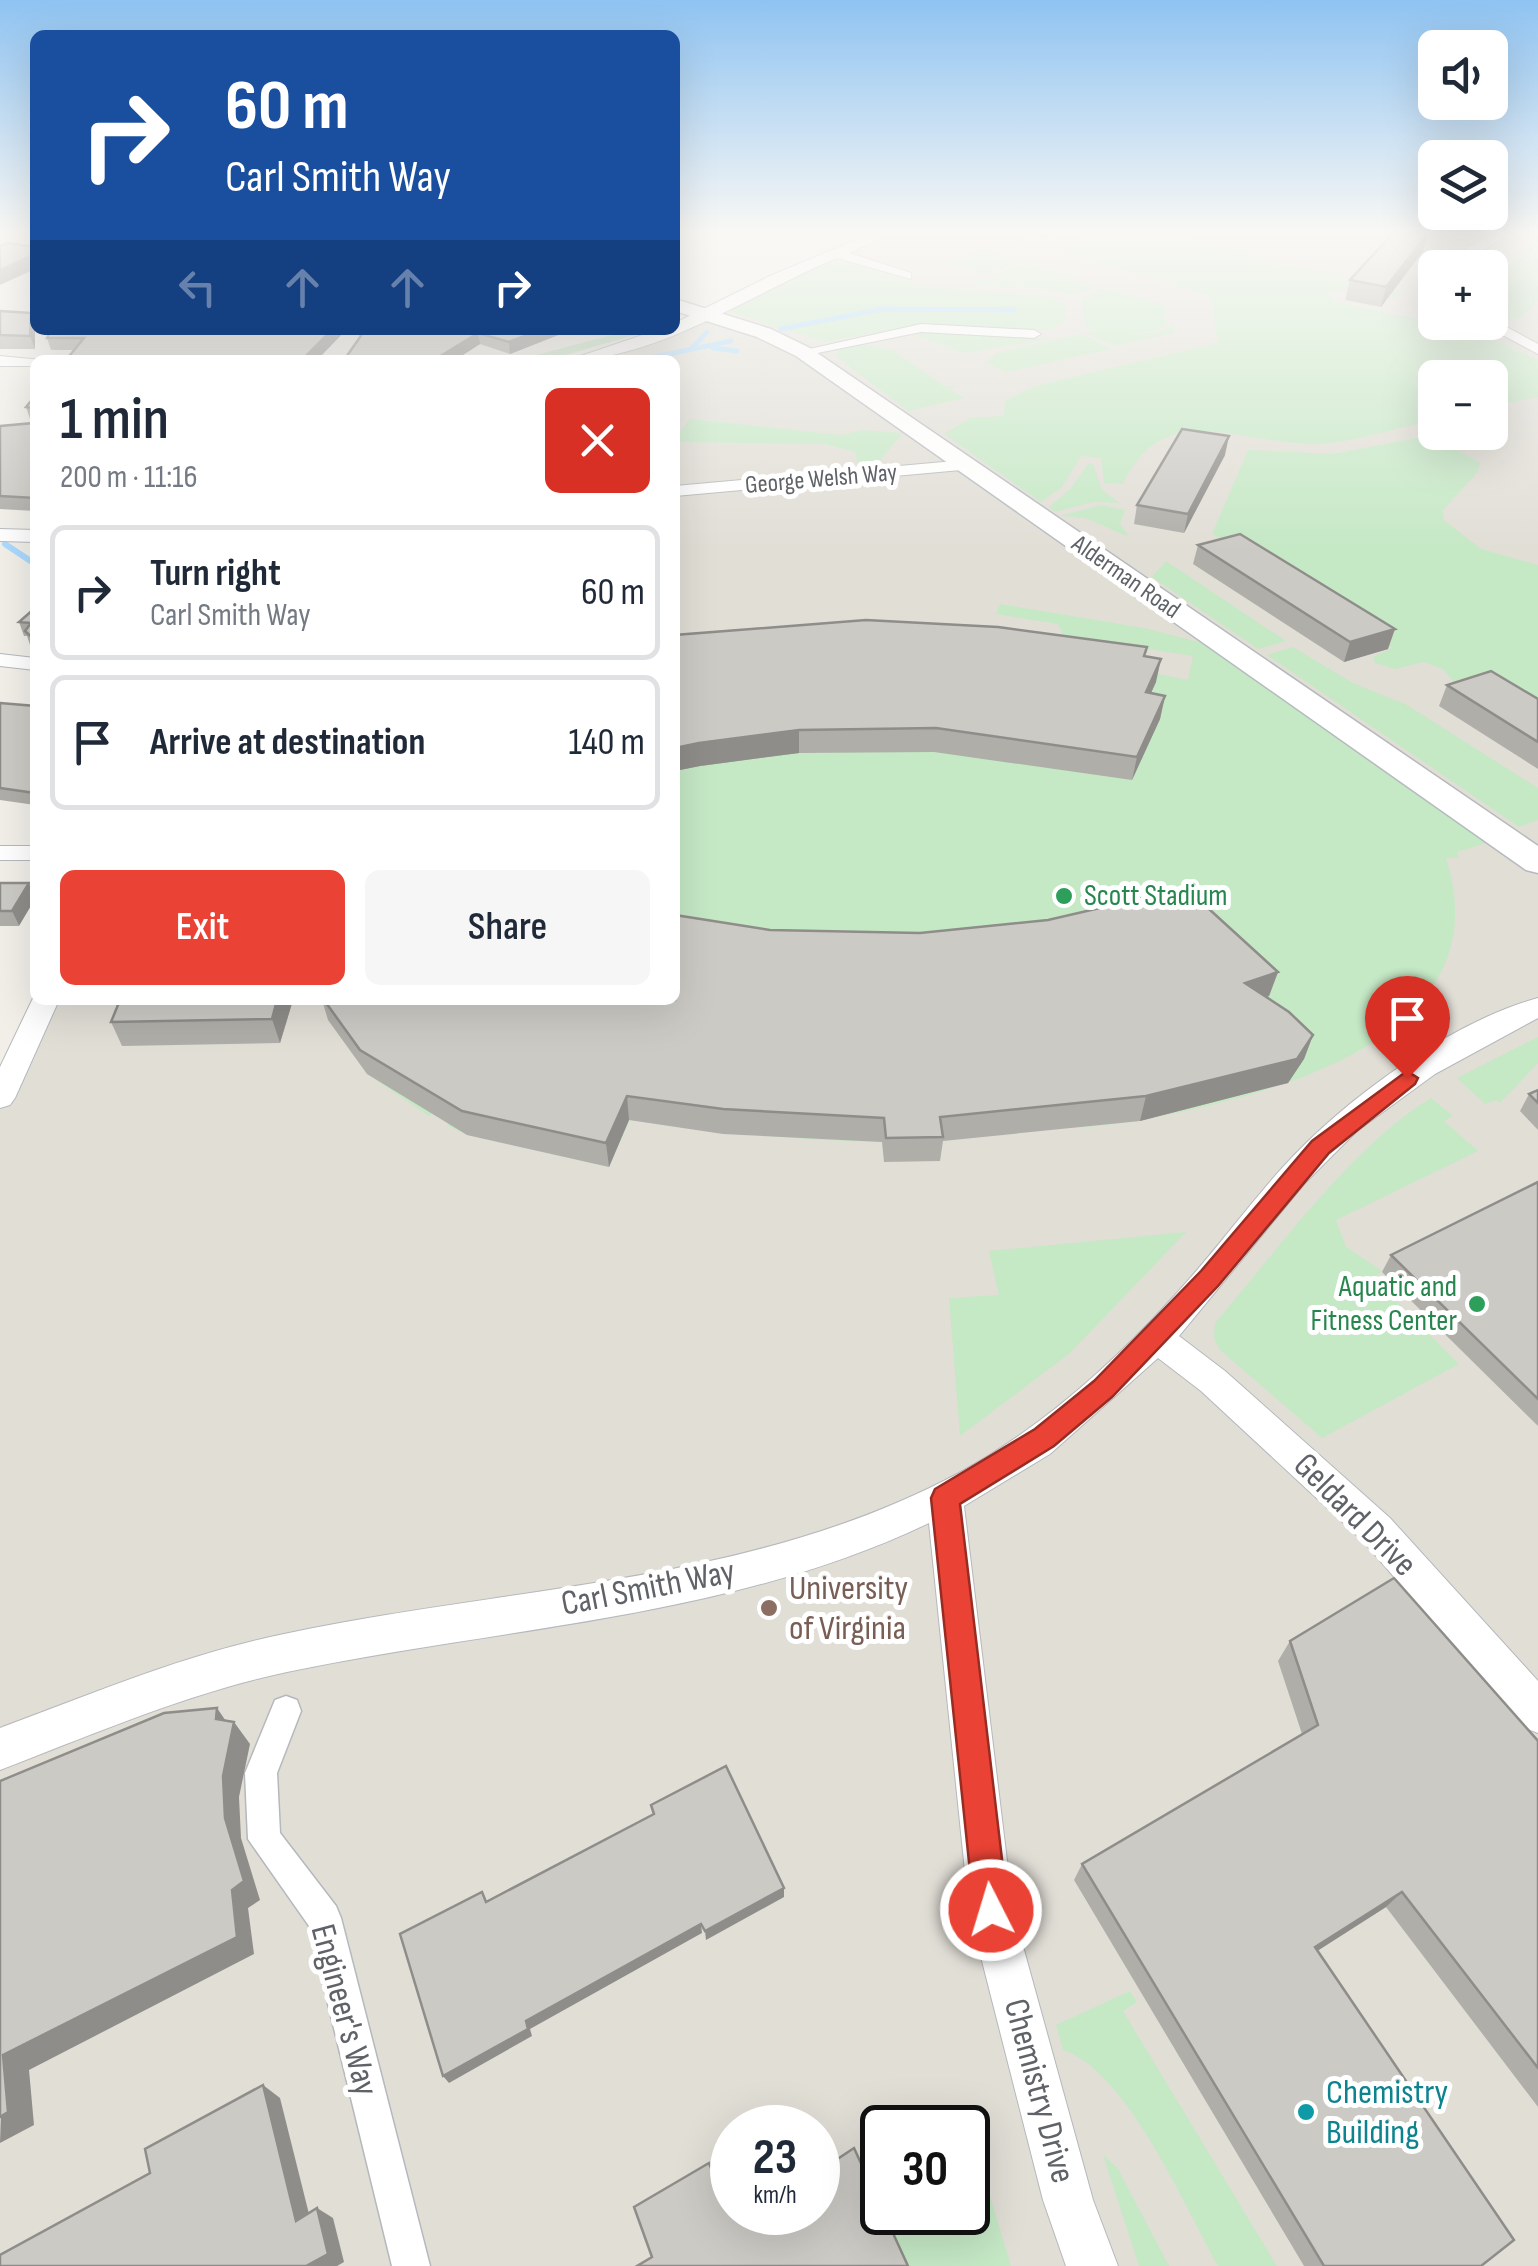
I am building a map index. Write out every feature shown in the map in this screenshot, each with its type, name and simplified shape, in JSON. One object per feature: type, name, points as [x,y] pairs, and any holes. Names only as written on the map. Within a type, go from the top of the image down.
[{"type":"main road","name":"Alderman Road","points":[[769,339],[803,352],[1538,862]]},
{"type":"street","points":[[593,355],[644,339]]},
{"type":"street","points":[[803,352],[869,339]]},
{"type":"street","points":[[0,361],[30,362]]},
{"type":"street","name":"George Welsh Way","points":[[680,491],[966,464]]},
{"type":"street","points":[[0,535],[30,536]]},
{"type":"street","points":[[0,660],[30,663]]},
{"type":"street","points":[[0,853],[30,853]]},
{"type":"street","points":[[0,1098],[43,1005]]},
{"type":"street","name":"Carl Smith Way","points":[[0,1749],[166,1689],[284,1653],[652,1590],[760,1566],[817,1550],[945,1498],[1045,1437],[1103,1389],[1155,1337],[1320,1147],[1407,1078],[1538,1007]]},
{"type":"street","name":"Geldard Drive","points":[[1155,1337],[1213,1382],[1377,1530],[1538,1712]]},
{"type":"street","name":"Chemistry Drive","points":[[945,1498],[991,1910],[1068,2200],[1092,2266]]},
{"type":"street","name":"Engineer's Way","points":[[286,1711],[261,1773],[264,1839],[324,1918],[411,2266]]},
{"type":"shaded area","name":"University of Virginia","points":[[646,339],[1538,339],[1538,2266],[0,2266],[0,1088],[38,1005],[680,1005],[680,355],[592,355]]},
{"type":"green space","points":[[598,339],[622,339],[565,355],[536,355]]},
{"type":"green space","points":[[926,339],[1050,339],[963,353]]},
{"type":"green space","points":[[1061,339],[1091,339],[1111,349],[1007,372],[986,363],[996,353]]},
{"type":"green space","points":[[1098,339],[1147,339],[1114,346]]},
{"type":"green space","points":[[1217,339],[1495,340],[1538,360],[1538,397],[1508,403],[1508,360],[1418,360],[1418,424],[1329,443],[1187,432],[1163,439],[1141,456],[1123,484],[1104,483],[1101,458],[1081,456],[1062,487],[1041,502],[944,434],[970,418],[1004,416],[1006,400],[1036,386],[1218,343]]},
{"type":"green space","points":[[858,343],[894,351],[944,386],[956,387],[949,389],[964,398],[908,411],[837,357],[839,349]]},
{"type":"green space","points":[[690,419],[841,435],[862,430],[903,433],[876,465],[857,464],[856,452],[824,444],[680,442],[680,432]]},
{"type":"green space","points":[[1418,438],[1418,450],[1458,450],[1480,463],[1477,473],[1443,510],[1444,520],[1481,549],[1538,565],[1538,721],[1462,692],[1443,669],[1424,662],[1395,669],[1375,663],[1373,657],[1392,648],[1212,534],[1248,450],[1333,454]]},
{"type":"green space","points":[[1089,463],[1093,464],[1102,490],[1119,503],[1093,502],[1055,512],[1049,507],[1070,489]]},
{"type":"green space","points":[[1101,505],[1125,510],[1120,524],[1129,537],[1085,518],[1060,516]]},
{"type":"green space","points":[[1166,561],[1286,641],[1258,649],[1152,577]]},
{"type":"green space","name":"Scott Stadium","points":[[1000,604],[1144,628],[1211,645],[1490,842],[1457,852],[1459,858],[1446,858],[1455,920],[1441,972],[1409,1014],[1364,1048],[1310,1074],[1252,1094],[1142,1120],[878,1142],[754,1135],[630,1120],[609,1167],[467,1135],[447,1125],[478,1095],[459,1089],[429,1116],[367,1074],[654,1005],[680,1005],[680,660],[1144,671],[1188,680],[1193,656],[1064,636],[1058,624],[996,614]]},
{"type":"green space","points":[[1293,647],[1353,683],[1407,705],[1538,788],[1538,820],[1519,827],[1267,655]]},
{"type":"green space","points":[[1538,1037],[1538,1063],[1500,1103],[1496,1100],[1485,1104],[1457,1078]]},
{"type":"green space","points":[[1431,1098],[1453,1116],[1444,1121],[1478,1151],[1336,1220],[1346,1247],[1382,1271],[1374,1278],[1459,1364],[1322,1438],[1220,1350],[1214,1338],[1215,1323],[1344,1171],[1402,1118]]},
{"type":"green space","points":[[1186,1232],[1070,1353],[960,1436],[949,1298],[999,1295],[989,1251]]},
{"type":"green space","points":[[1130,1991],[1137,2002],[1123,2011],[1277,2266],[1218,2266],[1131,2112],[1110,2084],[1087,2063],[1063,2050],[1056,2025]]},
{"type":"green space","points":[[1103,2155],[1118,2169],[1169,2266],[1139,2266]]},
{"type":"green space","points":[[990,2196],[1011,2266],[907,2266],[893,2235],[990,2235]]},
{"type":"building","points":[[83,339],[323,339],[307,355],[70,355]]},
{"type":"building","points":[[359,339],[469,339],[442,355],[348,355]]},
{"type":"building","points":[[30,423],[30,498],[0,496],[0,426]]},
{"type":"building","points":[[1182,429],[1229,436],[1188,514],[1137,505]]},
{"type":"building","points":[[1240,534],[1395,629],[1350,642],[1198,545]]},
{"type":"building","points":[[866,620],[998,627],[1147,647],[1144,656],[1161,659],[1146,692],[1165,696],[1137,757],[936,728],[799,730],[680,747],[680,635]]},
{"type":"building","points":[[1491,671],[1538,699],[1538,742],[1447,685]]},
{"type":"building","points":[[0,703],[30,706],[30,792],[0,788]]},
{"type":"building","points":[[0,883],[29,883],[12,911],[0,911]]},
{"type":"building","points":[[1186,888],[1278,972],[1245,983],[1289,1012],[1313,1035],[1297,1059],[1146,1096],[940,1117],[943,1137],[886,1138],[884,1118],[723,1109],[627,1096],[606,1143],[462,1111],[360,1050],[328,1005],[680,1005],[680,916],[770,930],[920,933],[1048,920]]},
{"type":"building","points":[[118,1005],[276,1005],[272,1019],[111,1022]]},
{"type":"building","name":"Aquatic and Fitness Center","points":[[1538,1182],[1538,1399],[1391,1255]]},
{"type":"building","points":[[1394,1578],[1538,1741],[1538,2068],[1402,1892],[1315,1947],[1514,2240],[1481,2266],[1324,2266],[1082,1864],[1318,1725],[1290,1641]]},
{"type":"building","points":[[217,1708],[216,1719],[234,1722],[223,1776],[225,1818],[244,1881],[232,1890],[237,1937],[3,2055],[8,2112],[0,2117],[0,1781],[164,1713]]},
{"type":"building","points":[[726,1766],[784,1888],[705,1931],[701,1924],[526,2021],[528,2029],[443,2076],[400,1934],[482,1892],[486,1902],[654,1814],[651,1805]]},
{"type":"building","points":[[263,2085],[296,2221],[317,2208],[328,2254],[306,2266],[0,2266],[0,2255],[150,2173],[145,2149]]},
{"type":"building","points":[[854,2148],[860,2161],[860,2235],[894,2235],[908,2266],[637,2266],[652,2257],[634,2207],[709,2163],[710,2235],[840,2235],[840,2157]]},
{"type":"waterway","points":[[691,349],[701,339]]},
{"type":"waterway","points":[[664,355],[731,341]]},
{"type":"waterway","points":[[713,348],[737,351]]},
{"type":"waterway","points":[[5,544],[30,561]]},
{"type":"place","name":"Scott Stadium","points":[[1064,896]]},
{"type":"place","name":"Aquatic and Fitness Center","points":[[1477,1304]]},
{"type":"place","name":"University of Virginia","points":[[769,1608]]},
{"type":"place","name":"Chemistry Building","points":[[1306,2112]]},
{"type":"route","points":[[991,1910],[970,1689],[945,1498],[971,1486],[1045,1437],[1103,1389],[1210,1278],[1320,1147],[1407,1078]]}]
